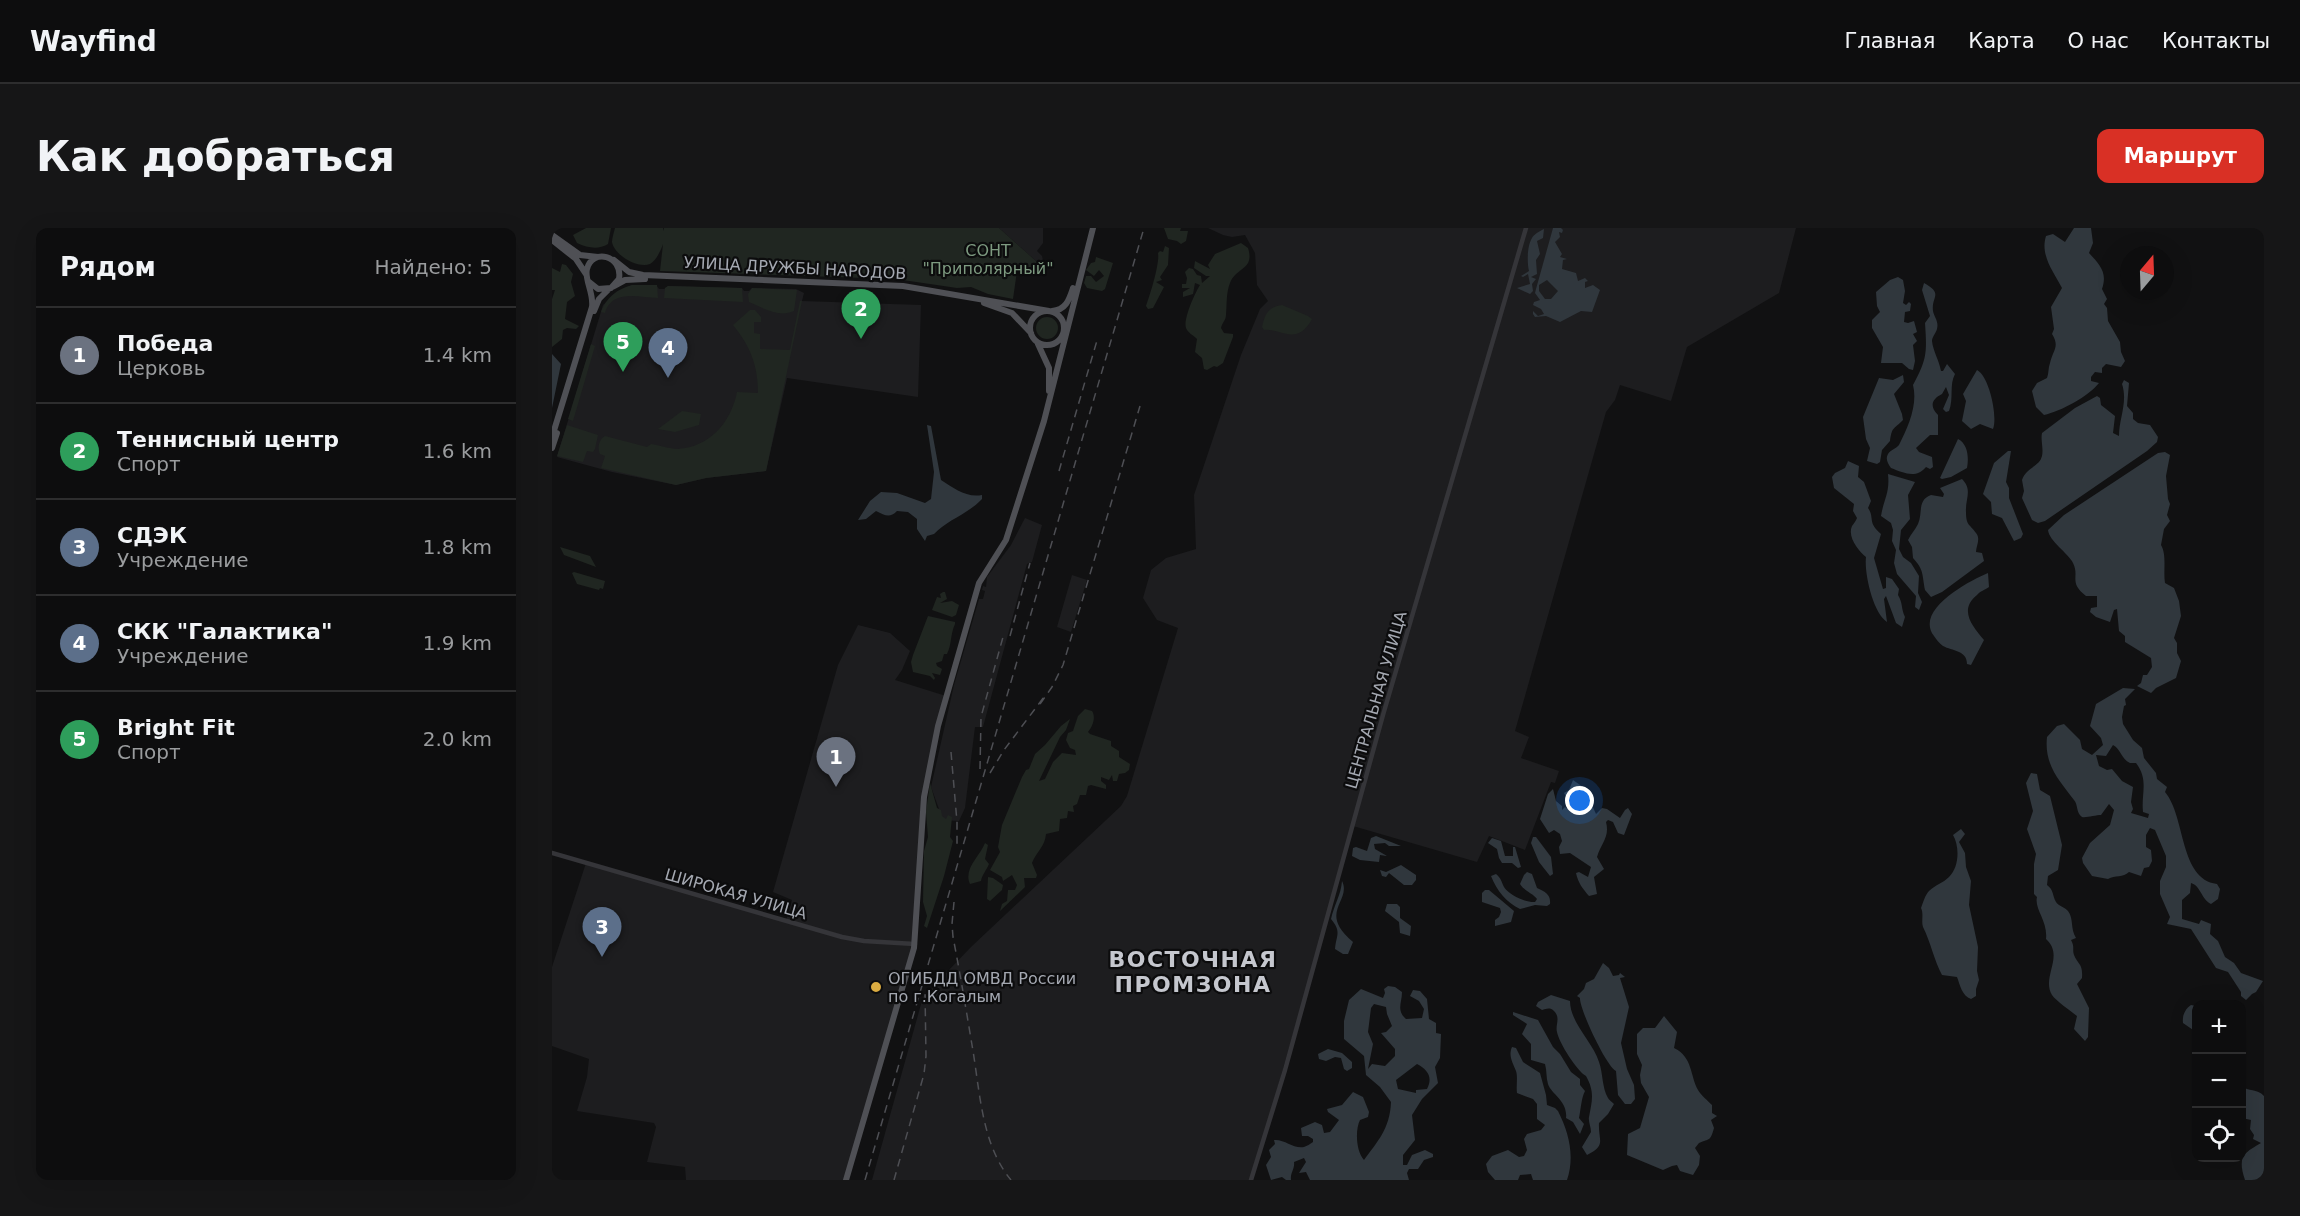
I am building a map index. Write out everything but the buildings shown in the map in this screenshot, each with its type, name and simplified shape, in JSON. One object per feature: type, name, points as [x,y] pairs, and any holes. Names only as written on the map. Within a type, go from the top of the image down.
[{"type":"main road","points":[[846,1180],[915,944],[923,808],[935,736],[978,583],[1006,540],[1044,421],[1093,228]]},
{"type":"main road","points":[[552,235],[580,255],[602,256],[614,260],[620,272],[618,280],[601,297],[595,307],[552,448]]},
{"type":"main road","points":[[552,240],[579,262],[592,293],[592,307],[552,436]]},
{"type":"main road","points":[[1044,421],[1050,373],[1046,357],[1031,333],[1030,324],[1040,313],[1062,309],[1068,303],[1087,248]]},
{"type":"main road","points":[[587,278],[590,262],[602,256]]},
{"type":"main road","name":"УЛИЦА ДРУЖБЫ НАРОДОВ","points":[[614,260],[629,272],[643,275],[893,285],[942,291],[1050,311]]},
{"type":"main road","points":[[587,278],[598,289],[613,287]]},
{"type":"main road","name":"УЛИЦА ДРУЖБЫ НАРОДОВ","points":[[613,287],[625,280],[643,279],[856,286],[914,291],[1002,308],[1018,317],[1031,333]]},
{"type":"main road","points":[[1050,311],[1062,319],[1063,346]]},
{"type":"main road","points":[[1035,341],[1043,345],[1052,345],[1060,340],[1069,318]]},
{"type":"street","name":"ЦЕНТРАЛЬНАЯ УЛИЦА","points":[[1251,1180],[1285,1071],[1383,715],[1526,228]]},
{"type":"street","name":"ШИРОКАЯ УЛИЦА","points":[[552,853],[842,937],[860,941],[915,944]]},
{"type":"shaded area","points":[[999,228],[1043,228],[1043,243],[1037,251],[1042,256],[1046,274],[1036,261]]},
{"type":"shaded area","name":"ВОСТОЧНАЯ ПРОМЗОНА","points":[[1208,228],[1796,228],[1779,293],[1687,347],[1671,401],[1620,385],[1615,400],[1606,412],[1515,731],[1529,737],[1521,758],[1559,771],[1555,783],[1551,782],[1525,850],[1489,836],[1477,862],[1353,826],[1251,1180],[872,1180],[923,997],[971,947],[1121,806],[1127,796],[1178,628],[1157,620],[1143,598],[1151,570],[1166,558],[1196,549],[1194,495],[1241,355],[1260,309],[1268,301],[1257,285],[1255,253],[1245,235],[1232,237]]},
{"type":"shaded area","points":[[1553,228],[1563,230],[1562,233],[1559,232],[1560,237],[1555,242],[1562,254],[1560,257],[1567,259],[1563,260],[1562,269],[1576,273],[1578,281],[1585,278],[1588,281],[1585,282],[1585,288],[1593,285],[1600,290],[1592,312],[1581,311],[1560,322],[1546,316],[1535,317],[1533,314],[1533,311],[1538,316],[1544,314],[1541,309],[1533,305],[1534,302],[1540,300],[1535,293]],"holes":[[[1547,280],[1558,291],[1551,299],[1545,299],[1539,291],[1539,285]]]},
{"type":"shaded area","points":[[2074,228],[2091,228],[2093,243],[2089,253],[2103,273],[2102,289],[2107,299],[2104,304],[2107,308],[2108,321],[2120,342],[2125,361],[2121,367],[2106,364],[2102,368],[2102,373],[2095,372],[2091,377],[2091,381],[2099,383],[2088,393],[2066,407],[2044,415],[2036,407],[2032,391],[2037,383],[2048,376],[2056,345],[2052,334],[2054,329],[2051,307],[2062,288],[2048,263],[2045,250],[2046,236],[2053,234],[2065,242]]},
{"type":"shaded area","points":[[1544,229],[1543,238],[1537,241],[1540,254],[1536,260],[1537,274],[1531,277],[1536,279],[1532,284],[1533,291],[1530,294],[1517,288],[1530,284],[1528,274],[1521,276],[1529,271],[1528,254],[1532,238]]},
{"type":"shaded area","points":[[1898,277],[1903,280],[1905,291],[1903,303],[1911,304],[1910,311],[1905,312],[1904,322],[1914,321],[1917,332],[1913,334],[1917,341],[1913,345],[1915,361],[1913,370],[1902,363],[1881,363],[1883,347],[1872,328],[1872,320],[1880,312],[1876,292],[1890,280]]},
{"type":"shaded area","points":[[1924,283],[1935,293],[1933,311],[1937,326],[1932,341],[1941,371],[1947,364],[1955,374],[1949,411],[1946,412],[1943,409],[1949,395],[1946,387],[1933,403],[1933,409],[1938,415],[1938,435],[1930,435],[1916,448],[1919,452],[1932,457],[1933,467],[1930,469],[1926,467],[1918,473],[1910,474],[1891,468],[1887,458],[1889,453],[1899,445],[1909,423],[1914,400],[1913,385],[1925,356],[1925,323],[1930,316],[1922,290]]},
{"type":"shaded area","points":[[632,285],[656,285],[659,289],[668,286],[742,288],[744,291],[752,288],[796,289],[804,293],[802,301],[921,305],[918,397],[787,378],[766,471],[706,478],[676,485],[612,472],[557,457],[603,305],[618,291]]},
{"type":"shaded area","points":[[552,354],[561,364],[552,408]]},
{"type":"shaded area","points":[[1977,370],[1989,388],[1994,415],[1993,429],[1980,424],[1971,429],[1962,421],[1966,401],[1963,394]]},
{"type":"shaded area","points":[[1903,375],[1904,382],[1894,394],[1903,420],[1892,431],[1890,441],[1882,450],[1880,462],[1877,464],[1867,461],[1870,448],[1866,439],[1863,417],[1879,378],[1893,380]]},
{"type":"shaded area","points":[[2124,380],[2129,383],[2127,406],[2133,413],[2133,419],[2138,423],[2150,425],[2158,437],[2157,442],[2045,521],[2038,523],[2032,520],[2022,498],[2024,491],[2022,480],[2041,459],[2042,433],[2075,408],[2097,396],[2100,398],[2101,405],[2115,416],[2113,433],[2119,436],[2124,404],[2122,384]]},
{"type":"shaded area","points":[[927,425],[931,426],[941,480],[965,494],[982,495],[982,499],[934,534],[927,536],[925,541],[917,529],[917,519],[908,512],[897,511],[887,516],[876,511],[866,519],[858,520],[870,501],[881,492],[897,493],[925,503],[931,499],[934,472]]},
{"type":"shaded area","points":[[1958,439],[1964,444],[1967,452],[1967,468],[1942,479],[1940,478]]},
{"type":"shaded area","points":[[2011,451],[2006,482],[2009,488],[2009,498],[2023,534],[2021,538],[2014,541],[2002,518],[1992,514],[1991,502],[1983,494],[1994,463]]},
{"type":"shaded area","points":[[2165,452],[2170,455],[2166,476],[2170,504],[2167,515],[2170,521],[2164,529],[2161,545],[2164,553],[2165,583],[2174,588],[2179,601],[2181,616],[2174,638],[2181,661],[2176,678],[2151,693],[2137,686],[2141,683],[2143,675],[2147,675],[2152,667],[2151,658],[2125,642],[2125,636],[2119,631],[2117,609],[2114,610],[2110,622],[2090,612],[2091,608],[2097,607],[2097,596],[2086,596],[2077,587],[2073,563],[2048,530],[2064,515],[2158,453]]},
{"type":"shaded area","points":[[1848,461],[1859,466],[1858,477],[1864,482],[1871,501],[1868,508],[1873,523],[1881,534],[1874,558],[1883,589],[1886,588],[1886,577],[1892,579],[1899,589],[1898,595],[1905,617],[1902,627],[1896,623],[1886,596],[1884,599],[1887,622],[1874,602],[1868,582],[1866,557],[1857,547],[1851,535],[1852,526],[1857,518],[1853,511],[1854,504],[1834,488],[1832,477],[1845,468]]},
{"type":"shaded area","points":[[1888,474],[1915,482],[1908,495],[1910,519],[1901,530],[1899,549],[1919,576],[1918,593],[1922,602],[1919,610],[1915,607],[1916,596],[1897,574],[1894,563],[1896,550],[1892,541],[1893,530],[1891,523],[1881,516],[1887,491]]},
{"type":"shaded area","points":[[1962,479],[1968,491],[1967,520],[1977,535],[1976,552],[1982,553],[1984,561],[1942,592],[1931,597],[1925,590],[1922,572],[1913,558],[1912,547],[1908,540],[1918,524],[1924,500],[1931,495],[1943,497],[1944,494],[1940,488]]},
{"type":"shaded area","points":[[1025,518],[1042,525],[1032,562],[1027,564],[983,727],[975,727],[965,808],[959,821],[943,820],[931,787],[954,685],[979,599],[983,599],[985,591],[982,590],[983,586],[986,587],[987,577],[1011,545]]},
{"type":"shaded area","points":[[1988,573],[1989,587],[1971,601],[1968,612],[1972,624],[1984,640],[1971,665],[1967,664],[1962,653],[1943,646],[1937,640],[1930,626],[1931,616],[1946,598]]},
{"type":"shaded area","points":[[1072,575],[1087,580],[1071,632],[1057,627]]},
{"type":"shaded area","points":[[858,625],[890,633],[910,651],[895,680],[946,696],[927,774],[916,938],[846,1180],[686,1180],[685,1167],[647,1162],[656,1127],[654,1123],[577,1111],[587,1077],[589,1059],[552,1046],[552,967],[586,863],[786,921],[792,900],[773,892],[838,665]]},
{"type":"shaded area","points":[[2123,688],[2135,689],[2125,699],[2123,724],[2133,740],[2142,748],[2144,758],[2156,773],[2157,779],[2167,787],[2165,792],[2172,803],[2189,859],[2196,871],[2205,880],[2217,884],[2220,889],[2218,899],[2211,904],[2191,883],[2190,893],[2182,900],[2182,919],[2199,924],[2201,920],[2211,924],[2210,934],[2218,941],[2225,957],[2234,963],[2241,973],[2263,981],[2256,992],[2246,1000],[2241,996],[2241,992],[2228,972],[2216,968],[2191,929],[2167,924],[2170,917],[2160,894],[2160,881],[2166,867],[2166,856],[2155,830],[2150,828],[2146,835],[2146,847],[2151,850],[2152,861],[2149,867],[2144,868],[2141,876],[2129,872],[2108,879],[2092,876],[2083,863],[2082,858],[2090,843],[2110,825],[2114,810],[2109,804],[2101,815],[2082,817],[2080,815],[2075,802],[2050,764],[2047,737],[2057,726],[2064,724],[2080,740],[2082,749],[2092,755],[2103,745],[2101,738],[2090,726],[2096,704]],"holes":[[[2113,745],[2130,763],[2136,763],[2140,769],[2143,781],[2143,812],[2149,814],[2148,818],[2131,813],[2133,787],[2122,781],[2112,769],[2107,770],[2099,766],[2096,755],[2106,756]]]},
{"type":"shaded area","points":[[2031,773],[2037,774],[2040,790],[2050,796],[2062,845],[2058,870],[2048,876],[2047,885],[2057,903],[2067,910],[2071,917],[2076,938],[2071,940],[2073,953],[2082,973],[2082,978],[2077,984],[2089,1008],[2088,1037],[2085,1041],[2074,1029],[2077,1016],[2052,995],[2049,988],[2053,952],[2046,939],[2045,927],[2037,906],[2037,897],[2034,894],[2036,854],[2027,829],[2033,811],[2026,783]]},
{"type":"shaded area","points":[[1573,780],[1583,787],[1582,799],[1587,798],[1588,804],[1592,805],[1596,814],[1602,808],[1620,818],[1628,808],[1632,814],[1624,835],[1618,833],[1613,822],[1608,820],[1606,822],[1606,836],[1597,857],[1604,869],[1594,877],[1597,894],[1589,896],[1579,883],[1576,873],[1579,872],[1588,877],[1591,867],[1570,853],[1560,854],[1559,847],[1562,841],[1560,834],[1554,830],[1549,833],[1540,819],[1548,794],[1553,789],[1556,801],[1562,806],[1562,810],[1565,807],[1573,813],[1564,793],[1569,790]]},
{"type":"shaded area","points":[[1961,829],[1965,834],[1959,842],[1965,853],[1966,867],[1971,881],[1969,905],[1978,947],[1979,980],[1976,996],[1971,999],[1963,993],[1957,977],[1942,975],[1923,927],[1921,908],[1929,891],[1947,879],[1955,868],[1957,851],[1953,835]]},
{"type":"shaded area","points":[[1376,836],[1401,846],[1389,846],[1385,843],[1374,844],[1375,849],[1387,856],[1380,855],[1379,862],[1360,860],[1352,856],[1353,848],[1356,847],[1367,851],[1371,838]]},
{"type":"shaded area","points":[[1533,837],[1536,837],[1551,857],[1553,874],[1550,876],[1539,862],[1531,843]]},
{"type":"shaded area","points":[[1492,838],[1501,841],[1505,856],[1513,856],[1513,847],[1515,847],[1521,867],[1518,868],[1512,863],[1502,863],[1497,849],[1488,843]]},
{"type":"shaded area","points":[[1401,865],[1416,875],[1416,880],[1412,885],[1404,885],[1389,873],[1386,877],[1382,876],[1380,870],[1386,872]]},
{"type":"shaded area","points":[[1527,872],[1532,874],[1537,888],[1548,896],[1550,904],[1547,906],[1535,905],[1520,909],[1503,896],[1491,876],[1496,874],[1506,890],[1514,896],[1535,902],[1537,899],[1520,884]]},
{"type":"shaded area","points":[[1342,881],[1343,895],[1336,915],[1343,932],[1353,942],[1348,954],[1335,949],[1338,934],[1331,919]]},
{"type":"shaded area","points":[[1489,890],[1514,911],[1511,922],[1495,926],[1495,920],[1501,912],[1500,908],[1482,902],[1482,893]]},
{"type":"shaded area","points":[[1387,904],[1397,904],[1400,907],[1400,918],[1411,926],[1410,936],[1400,933],[1399,922],[1385,911]]},
{"type":"shaded area","points":[[1603,963],[1613,976],[1620,973],[1625,977],[1620,978],[1629,1007],[1621,1043],[1627,1069],[1634,1085],[1635,1099],[1631,1104],[1625,1104],[1618,1095],[1616,1071],[1600,1048],[1584,1013],[1580,998],[1577,996],[1586,983],[1594,979]]},
{"type":"shaded area","points":[[1388,986],[1395,987],[1402,992],[1400,1009],[1406,1019],[1422,1018],[1424,1009],[1419,1001],[1410,996],[1413,990],[1420,991],[1427,999],[1429,1019],[1436,1023],[1436,1033],[1441,1034],[1440,1058],[1435,1067],[1438,1083],[1422,1099],[1412,1115],[1415,1140],[1403,1155],[1403,1165],[1407,1165],[1412,1155],[1425,1150],[1433,1154],[1433,1157],[1424,1160],[1418,1169],[1409,1169],[1407,1173],[1409,1180],[1310,1180],[1306,1172],[1299,1173],[1306,1162],[1304,1158],[1294,1162],[1291,1180],[1282,1177],[1271,1180],[1266,1165],[1271,1157],[1269,1150],[1275,1144],[1274,1140],[1296,1147],[1305,1147],[1313,1142],[1313,1139],[1302,1136],[1301,1128],[1315,1122],[1322,1125],[1324,1133],[1330,1132],[1339,1120],[1327,1109],[1342,1105],[1353,1092],[1363,1097],[1369,1112],[1368,1117],[1360,1120],[1357,1129],[1358,1146],[1364,1160],[1382,1134],[1388,1120],[1391,1102],[1380,1087],[1366,1075],[1364,1056],[1344,1039],[1344,1021],[1349,1000],[1361,989],[1383,998],[1384,989]],"holes":[[[1374,1004],[1386,1007],[1392,1026],[1386,1032],[1381,1033],[1395,1049],[1395,1056],[1385,1066],[1372,1064],[1368,1069],[1373,1044],[1368,1032],[1371,1008]],[[1417,1064],[1428,1074],[1430,1081],[1427,1089],[1416,1090],[1416,1093],[1398,1089],[1396,1080]]]},
{"type":"shaded area","points":[[1551,995],[1570,1001],[1574,1017],[1599,1062],[1608,1099],[1614,1104],[1599,1123],[1599,1145],[1587,1155],[1582,1147],[1591,1132],[1589,1119],[1592,1101],[1591,1087],[1586,1076],[1573,1063],[1561,1043],[1554,1011],[1542,1010],[1536,1006],[1538,1002]]},
{"type":"shaded area","points":[[2192,1005],[2192,1029],[2183,1023],[2187,1009]]},
{"type":"shaded area","points":[[1513,1012],[1538,1020],[1553,1047],[1571,1072],[1580,1079],[1580,1085],[1585,1091],[1579,1118],[1584,1124],[1580,1134],[1573,1122],[1566,1118],[1562,1102],[1547,1082],[1545,1064],[1531,1060],[1531,1044],[1522,1034],[1527,1024],[1513,1015]]},
{"type":"shaded area","points":[[1664,1016],[1677,1032],[1674,1048],[1685,1056],[1695,1085],[1712,1105],[1712,1113],[1717,1116],[1711,1120],[1714,1128],[1710,1138],[1699,1143],[1695,1148],[1700,1156],[1699,1165],[1693,1175],[1680,1171],[1677,1165],[1663,1170],[1627,1155],[1628,1134],[1640,1128],[1649,1097],[1641,1083],[1642,1065],[1637,1054],[1637,1034],[1643,1028],[1655,1028]]},
{"type":"shaded area","points":[[1512,1047],[1516,1048],[1523,1062],[1540,1073],[1547,1105],[1555,1108],[1562,1119],[1571,1153],[1567,1180],[1533,1180],[1531,1174],[1520,1175],[1518,1180],[1495,1180],[1488,1172],[1486,1164],[1492,1156],[1508,1150],[1519,1157],[1524,1156],[1527,1150],[1524,1139],[1527,1134],[1541,1130],[1545,1125],[1537,1119],[1537,1104],[1533,1099],[1517,1093],[1517,1073],[1511,1056]]},
{"type":"shaded area","points":[[1328,1049],[1342,1053],[1352,1062],[1352,1068],[1347,1071],[1344,1069],[1341,1058],[1335,1057],[1326,1061],[1319,1059],[1318,1054]]},
{"type":"shaded area","points":[[2246,1088],[2264,1096],[2264,1180],[2245,1180],[2243,1172],[2242,1162],[2246,1162],[2246,1153],[2261,1143],[2253,1139],[2254,1135],[2250,1129],[2251,1120],[2246,1119]]},
{"type":"green space","points":[[586,228],[611,228],[608,244],[593,248],[577,243],[573,235]]},
{"type":"green space","name":"СОНТ \"Приполярный\"","points":[[615,228],[663,228],[664,231],[664,228],[999,228],[1036,261],[1046,274],[1017,271],[1013,299],[988,294],[971,287],[957,288],[896,279],[660,271],[663,244],[652,263],[645,265],[633,263],[617,252],[614,247],[612,240]]},
{"type":"green space","points":[[1164,228],[1181,228],[1180,231],[1188,231],[1186,241],[1181,244],[1168,239]]},
{"type":"green space","points":[[1241,243],[1248,248],[1249,260],[1230,283],[1226,317],[1221,328],[1224,333],[1233,334],[1233,337],[1223,363],[1207,370],[1204,369],[1202,358],[1195,352],[1197,339],[1186,328],[1190,306],[1200,285],[1195,283],[1193,294],[1183,297],[1183,292],[1190,288],[1182,288],[1182,284],[1186,284],[1185,272],[1189,268],[1193,269],[1197,275],[1201,276],[1202,283],[1210,276],[1194,268],[1195,261],[1210,269],[1208,265],[1215,254]]},
{"type":"green space","points":[[1165,246],[1169,248],[1168,265],[1160,277],[1162,280],[1156,282],[1164,287],[1153,308],[1148,309],[1146,306],[1156,271],[1158,253],[1163,252]]},
{"type":"green space","points":[[1096,257],[1113,263],[1105,289],[1102,291],[1087,288],[1084,283],[1086,276],[1091,276],[1096,282],[1104,276],[1099,270],[1094,276],[1086,270],[1091,263],[1095,262]]},
{"type":"green space","points":[[562,264],[566,265],[573,274],[571,282],[575,296],[567,302],[565,319],[579,326],[576,329],[563,330],[562,339],[552,347],[552,299],[555,290],[552,290],[552,268],[560,272]]},
{"type":"green space","points":[[632,285],[657,285],[658,298],[620,297],[608,305],[605,313],[601,312],[613,295]]},
{"type":"green space","points":[[668,286],[742,288],[743,302],[664,298],[665,288]]},
{"type":"green space","points":[[752,288],[797,290],[794,311],[777,313],[749,302],[748,294]]},
{"type":"green space","points":[[800,301],[802,301],[766,471],[706,478],[676,485],[601,468],[605,456],[600,454],[599,446],[601,439],[605,436],[647,447],[651,444],[678,449],[699,444],[709,438],[730,414],[737,392],[758,393],[752,356],[733,325],[750,310],[755,310],[761,317],[761,322],[754,322],[754,333],[760,334],[760,349],[790,350]]},
{"type":"green space","points":[[1282,305],[1312,319],[1300,332],[1294,334],[1264,330],[1262,327],[1264,318],[1268,312],[1273,307]]},
{"type":"green space","points":[[1047,317],[1055,320],[1058,328],[1055,336],[1047,339],[1039,336],[1036,328],[1039,320]]},
{"type":"green space","points":[[591,344],[595,346],[573,421],[568,419]]},
{"type":"green space","points":[[682,411],[701,414],[699,425],[675,432],[658,429]]},
{"type":"green space","points":[[567,425],[598,435],[595,449],[593,452],[587,451],[583,462],[557,456]]},
{"type":"green space","points":[[560,547],[590,556],[596,567],[564,555]]},
{"type":"green space","points":[[572,573],[605,581],[603,589],[577,584]]},
{"type":"green space","points":[[943,592],[947,599],[940,603],[952,601],[959,605],[956,615],[952,617],[932,610],[937,597],[941,598],[940,594]]},
{"type":"green space","points":[[928,616],[955,622],[947,654],[944,654],[942,661],[936,663],[942,669],[940,675],[932,673],[934,680],[930,676],[913,672],[911,662]]},
{"type":"green space","points":[[1085,709],[1092,711],[1094,716],[1093,724],[1088,732],[1111,741],[1111,746],[1119,751],[1119,757],[1130,764],[1129,770],[1119,774],[1117,781],[1113,781],[1112,775],[1109,780],[1101,777],[1106,789],[1088,786],[1086,795],[1080,795],[1077,804],[1073,806],[1074,812],[1068,811],[1067,818],[1060,819],[1059,831],[1046,834],[1032,863],[1036,878],[1024,878],[1025,887],[1000,911],[1002,904],[1007,901],[1008,890],[1015,890],[1017,885],[1012,875],[1003,881],[1002,877],[990,870],[1000,852],[998,847],[1002,825],[1022,777],[1029,769],[1035,754],[1070,719],[1039,781],[1045,779],[1053,762],[1062,753],[1076,755],[1075,750],[1070,748],[1066,740],[1068,733],[1073,731],[1078,716]]},
{"type":"green space","points":[[930,783],[937,808],[941,810],[942,816],[946,819],[948,815],[952,817],[950,837],[953,841],[927,928],[924,926],[927,916],[923,902],[924,851],[928,837],[926,812]]},
{"type":"green space","points":[[985,843],[988,845],[985,859],[989,864],[981,881],[970,884],[968,878],[970,868]]},
{"type":"green space","points":[[988,877],[1003,885],[1002,890],[990,901],[987,899]]},
{"type":"railway","points":[[865,1180],[1144,228]]},
{"type":"railway","points":[[1059,471],[1098,337]]},
{"type":"railway","points":[[1040,704],[1063,665],[1140,406]]},
{"type":"railway","points":[[1010,636],[1030,563]]},
{"type":"railway","points":[[980,769],[981,717],[1003,637]]},
{"type":"railway","points":[[990,773],[1004,750],[1044,697]]},
{"type":"railway","points":[[951,752],[957,848]]},
{"type":"railway","points":[[954,902],[953,937],[983,1116],[993,1150],[1011,1180]]},
{"type":"railway","points":[[894,1180],[924,1074],[925,992]]},
{"type":"place","name":"Теннисный центр","points":[[861,339]]},
{"type":"place","name":"Bright Fit","points":[[623,372]]},
{"type":"place","name":"СКК \"Галактика\"","points":[[668,378]]},
{"type":"place","name":"Победа","points":[[836,787]]},
{"type":"place","name":"СДЭК","points":[[602,957]]},
{"type":"place","name":"ОГИБДД ОМВД России по г.Когалым","points":[[876,987]]},
{"type":"district","name":"ВОСТОЧНАЯ ПРОМЗОНА","points":[[1193,972]]}]
